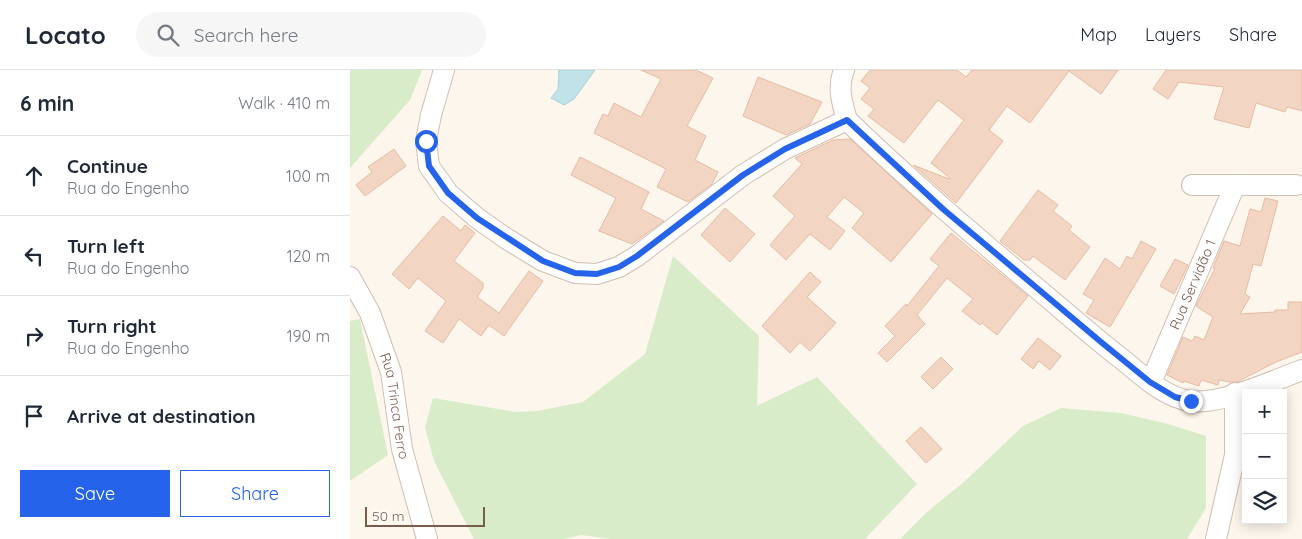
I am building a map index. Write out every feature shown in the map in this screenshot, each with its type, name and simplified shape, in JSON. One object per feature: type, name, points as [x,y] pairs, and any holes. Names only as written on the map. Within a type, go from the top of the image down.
[{"type":"street","points":[[444,70],[431,115],[426,141],[429,166],[448,193],[477,218],[543,261],[575,273],[597,274],[619,267],[637,256],[743,175],[785,149],[847,120]]},
{"type":"street","points":[[844,70],[841,77],[840,97],[847,120],[943,209],[1150,382],[1175,397],[1191,401],[1211,400],[1302,370]]},
{"type":"street","points":[[1192,185],[1296,185]]},
{"type":"street","name":"Rua Servidão 1","points":[[1150,382],[1234,185]]},
{"type":"street","name":"Rua Trinca Ferro","points":[[350,277],[370,313],[391,372],[402,449],[427,539]]},
{"type":"street","points":[[1216,539],[1235,455],[1235,393]]},
{"type":"green space","points":[[350,70],[422,70],[410,100],[350,168]]},
{"type":"green space","points":[[673,256],[759,336],[757,406],[817,377],[917,484],[865,539],[611,539],[581,535],[563,539],[474,539],[434,461],[425,427],[433,398],[516,412],[537,411],[583,402],[645,354]]},
{"type":"green space","points":[[360,319],[388,455],[350,481],[350,321]]},
{"type":"green space","points":[[1061,408],[1121,413],[1168,424],[1206,436],[1206,508],[1187,539],[900,539],[927,512],[964,482],[1023,426]]},
{"type":"water","points":[[559,70],[595,70],[574,99],[564,105],[551,98],[558,89]]},
{"type":"building","points":[[641,70],[696,70],[713,78],[687,126],[706,136],[695,160],[718,172],[712,184],[688,202],[657,187],[666,169],[594,133],[603,114],[608,116],[614,103],[641,117],[661,79]]},
{"type":"building","points":[[870,70],[957,70],[966,77],[972,70],[1118,70],[1101,94],[1069,71],[1030,123],[1007,106],[989,130],[1003,141],[956,203],[913,165],[949,179],[931,163],[964,120],[938,100],[904,143],[868,116],[874,109],[861,99],[870,88],[861,81]]},
{"type":"building","points":[[1166,70],[1302,70],[1302,111],[1287,107],[1285,112],[1256,103],[1249,128],[1214,119],[1224,87],[1179,82],[1168,99],[1153,89]]},
{"type":"building","points":[[758,77],[822,102],[810,124],[786,135],[743,116]]},
{"type":"building","points":[[850,139],[932,214],[891,262],[852,228],[864,213],[844,197],[827,217],[845,231],[830,250],[810,234],[786,260],[770,245],[795,216],[773,196],[802,164],[795,158],[833,140]]},
{"type":"building","points":[[394,149],[406,166],[365,196],[356,185],[372,172],[368,167]]},
{"type":"building","points":[[580,157],[649,192],[641,209],[664,221],[632,244],[599,231],[616,198],[571,175]]},
{"type":"building","points":[[1038,190],[1058,205],[1053,211],[1072,226],[1069,230],[1090,247],[1065,280],[1033,256],[1030,260],[1024,260],[1000,241]]},
{"type":"building","points":[[1265,198],[1278,201],[1261,266],[1253,264],[1245,294],[1250,297],[1240,314],[1288,310],[1288,302],[1302,302],[1302,352],[1276,362],[1237,382],[1219,380],[1218,385],[1201,380],[1199,386],[1184,381],[1183,383],[1167,375],[1183,337],[1192,341],[1195,336],[1204,340],[1213,317],[1196,306],[1215,268],[1213,268],[1224,241],[1240,246],[1250,209],[1261,212]]},
{"type":"building","points":[[725,208],[755,234],[730,262],[701,235]]},
{"type":"building","points":[[443,216],[461,231],[465,225],[475,233],[454,261],[483,283],[483,288],[477,297],[499,313],[529,271],[543,281],[504,336],[489,325],[481,336],[459,319],[443,343],[425,331],[446,301],[418,278],[409,289],[392,274]]},
{"type":"building","points":[[951,233],[1028,296],[997,335],[962,311],[973,299],[947,278],[917,315],[925,324],[887,362],[878,353],[895,336],[885,326],[906,304],[907,306],[939,266],[930,259]]},
{"type":"building","points":[[1141,241],[1156,249],[1110,327],[1086,313],[1094,300],[1083,294],[1105,258],[1120,269],[1127,256],[1132,259]]},
{"type":"building","points":[[1175,259],[1188,265],[1174,294],[1160,286]]},
{"type":"building","points":[[810,272],[821,282],[807,297],[836,323],[810,351],[800,342],[790,353],[762,326]]},
{"type":"building","points":[[1038,338],[1061,356],[1050,370],[1039,361],[1033,369],[1021,359]]},
{"type":"building","points":[[941,357],[953,369],[933,389],[921,377]]},
{"type":"building","points":[[921,427],[942,449],[926,463],[906,441]]},
{"type":"route","points":[[426,141],[429,166],[448,193],[477,218],[543,261],[575,273],[597,274],[619,267],[637,256],[743,175],[785,149],[847,120],[892,164],[943,209],[1101,342],[1150,382],[1175,397],[1191,401]]}]
